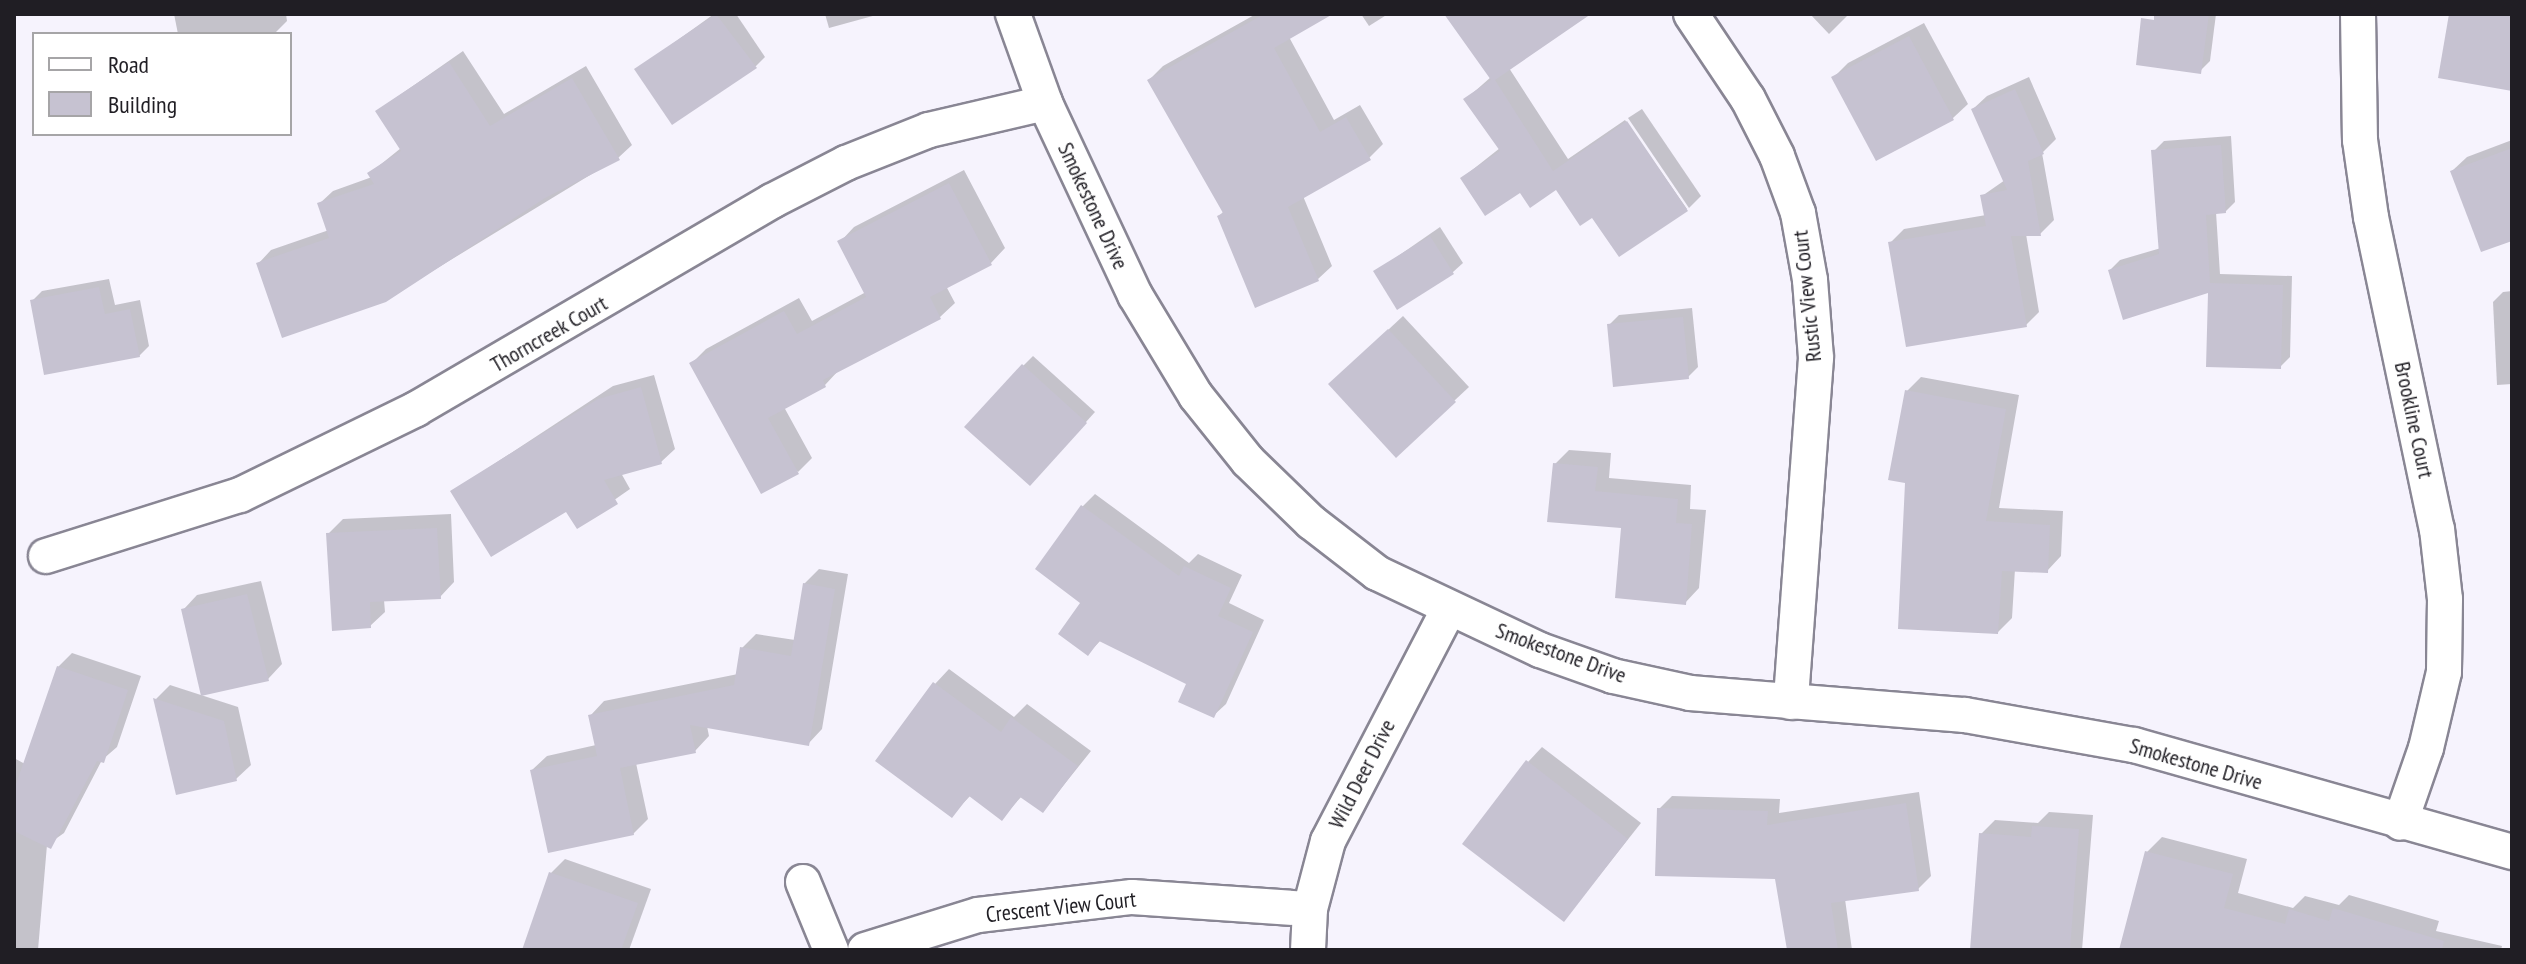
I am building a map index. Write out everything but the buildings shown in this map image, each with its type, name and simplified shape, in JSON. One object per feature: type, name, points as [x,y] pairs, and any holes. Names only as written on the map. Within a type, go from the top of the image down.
[{"type":"street","name":"Smokestone Drive","points":[[1013,14],[1045,103],[1135,295],[1222,429],[1311,522],[1377,573],[1449,609],[1613,676],[1690,693],[1965,715],[2134,745],[2400,823],[2512,852]]},
{"type":"street","name":"Rustic View Court","points":[[1691,14],[1748,99],[1777,156],[1798,213],[1810,280],[1816,358],[1791,702]]},
{"type":"street","name":"Brookline Court","points":[[2358,14],[2360,140],[2371,217],[2437,529],[2445,599],[2444,672],[2426,748],[2400,823]]},
{"type":"street","name":"Thorncreek Court","points":[[46,556],[240,495],[403,416],[772,201],[846,163],[929,130],[1045,103]]},
{"type":"street","name":"Wild Deer Drive","points":[[1308,950],[1310,909],[1340,815],[1449,609]]},
{"type":"street","points":[[803,882],[831,950]]},
{"type":"street","name":"Crescent View Court","points":[[865,950],[978,915],[1132,897],[1310,909]]}]
